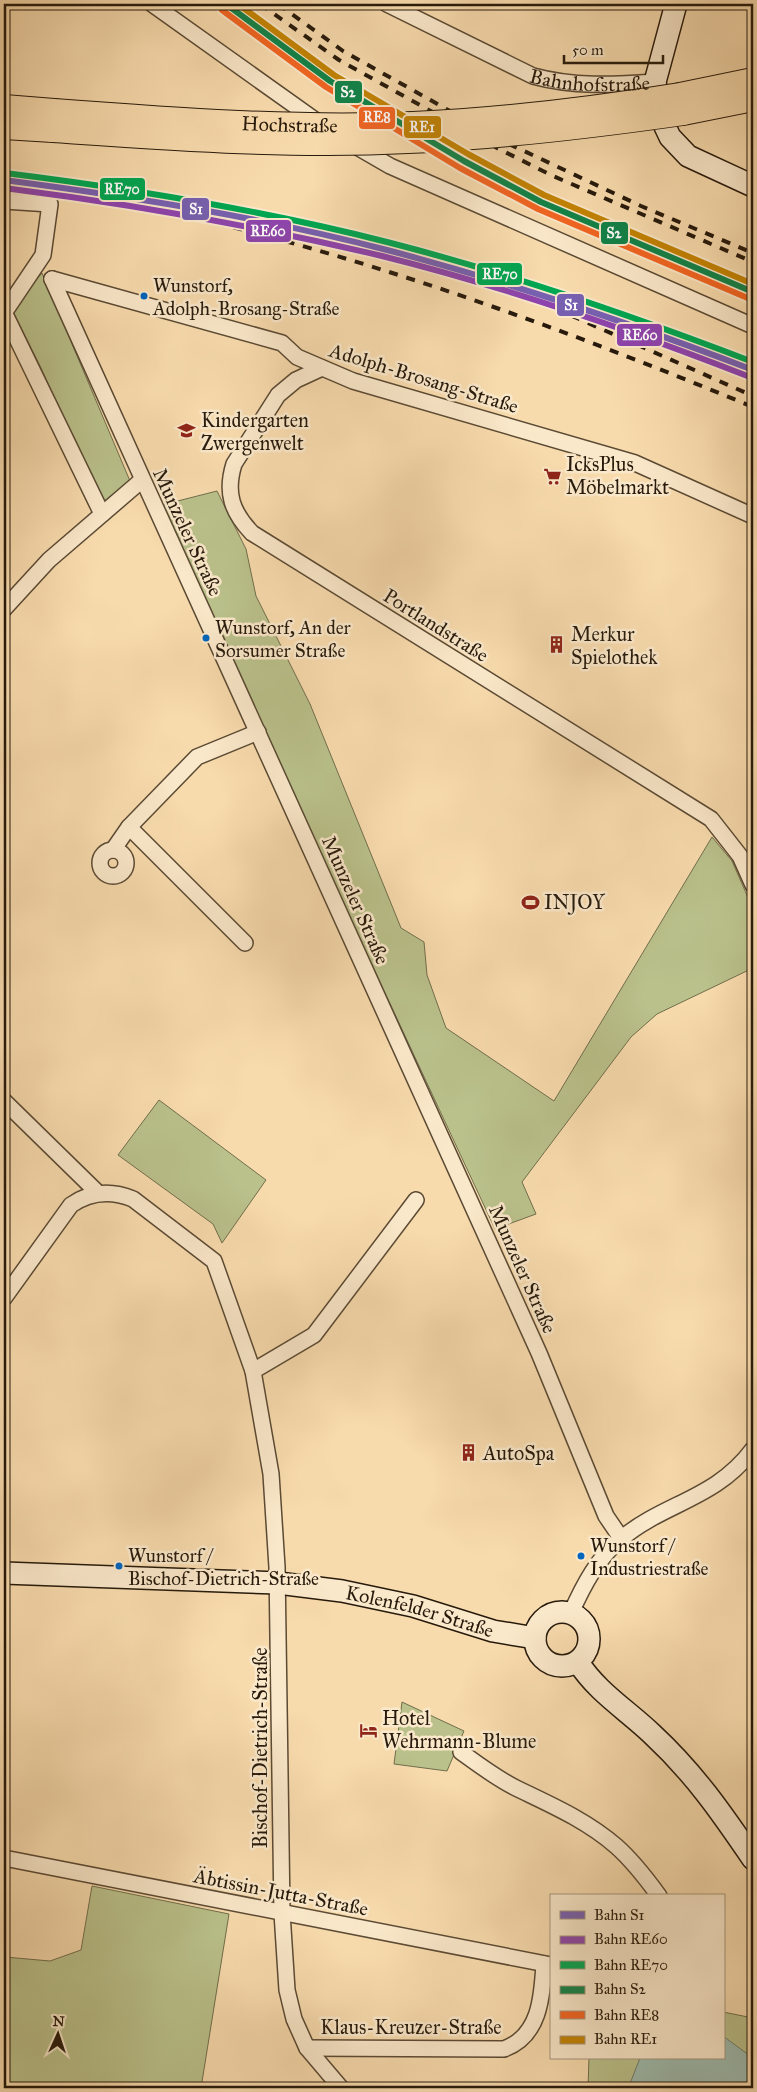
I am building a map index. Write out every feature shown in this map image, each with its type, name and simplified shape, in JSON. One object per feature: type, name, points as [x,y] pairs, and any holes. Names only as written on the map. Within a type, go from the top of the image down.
[{"type":"main road","points":[[655,82],[676,4]]},
{"type":"main road","name":"Hochstraße","points":[[681,104],[753,80]]},
{"type":"main road","name":"Bahnhofstraße","points":[[655,82],[662,120],[670,137],[688,156],[753,186]]},
{"type":"main road","name":"Hochstraße","points":[[4,126],[54,120],[413,124],[552,112],[753,99]]},
{"type":"main road","name":"Hochstraße","points":[[4,107],[54,120]]},
{"type":"main road","name":"Kolenfelder Straße","points":[[4,1573],[278,1583],[342,1591],[413,1606],[493,1631],[535,1638]]},
{"type":"main road","points":[[562,1612],[571,1613],[585,1623],[590,1639],[589,1648],[578,1662],[570,1666],[553,1665],[540,1655],[535,1638],[540,1623],[546,1617],[562,1612]]},
{"type":"main road","points":[[578,1662],[597,1687],[651,1733],[711,1796],[753,1859]]},
{"type":"street","points":[[152,4],[338,136],[390,166],[753,326]]},
{"type":"street","name":"Bahnhofstraße","points":[[387,4],[533,76],[554,82],[580,84],[655,82]]},
{"type":"street","points":[[4,201],[50,204],[42,255],[4,313],[102,514]]},
{"type":"street","name":"Adolph-Brosang-Straße","points":[[52,279],[282,343],[297,357],[322,368],[413,400],[526,430],[636,463],[753,516]]},
{"type":"street","name":"Munzeler Straße","points":[[52,279],[535,1345],[606,1516],[621,1538]]},
{"type":"street","name":"Portlandstraße","points":[[322,368],[296,380],[278,395],[234,464],[231,476],[230,497],[237,518],[252,534],[711,819],[740,856],[753,885]]},
{"type":"street","points":[[4,609],[49,560],[142,480]]},
{"type":"street","points":[[113,850],[129,827],[197,757],[258,732]]},
{"type":"street","points":[[129,827],[245,943]]},
{"type":"street","points":[[4,1100],[98,1193],[82,1198],[71,1205],[4,1298]]},
{"type":"street","name":"Bischof-Dietrich-Straße","points":[[98,1193],[120,1194],[133,1199],[214,1262],[254,1371],[271,1474],[278,1583],[282,1913],[287,1990],[294,2019],[307,2048],[341,2088]]},
{"type":"street","points":[[254,1371],[314,1335],[416,1200]]},
{"type":"street","points":[[571,1613],[602,1557],[621,1538],[640,1525],[719,1483],[732,1474],[753,1449]]},
{"type":"street","points":[[461,1752],[515,1788],[549,1803],[586,1824],[615,1846],[636,1866],[657,1894]]},
{"type":"street","name":"Äbtissin-Jutta-Straße","points":[[4,1858],[548,1965]]},
{"type":"street","name":"Klaus-Kreuzer-Straße","points":[[307,2048],[504,2050],[516,2045],[534,2024],[542,2000],[548,1965]]},
{"type":"green space","points":[[42,273],[130,481],[102,503],[40,366],[11,308]]},
{"type":"green space","points":[[217,491],[246,549],[256,596],[310,704],[401,928],[424,942],[427,975],[446,1028],[554,1101],[712,837],[732,861],[753,909],[753,968],[657,1014],[631,1037],[522,1182],[536,1214],[495,1229],[158,506]]},
{"type":"green space","points":[[159,1100],[266,1180],[222,1243],[213,1224],[118,1155]]},
{"type":"green space","points":[[402,1702],[464,1731],[447,1771],[394,1764]]},
{"type":"green space","points":[[92,1886],[229,1914],[201,2088],[4,2088],[5,1957],[50,1961],[81,1950]]},
{"type":"green space","points":[[724,2012],[753,2018],[753,2088],[588,2088],[589,2060],[724,2060]]},
{"type":"shaded area","points":[[724,2037],[753,2058],[753,2088],[631,2088],[631,2081],[639,2060],[724,2060]]},
{"type":"railway","points":[[260,4],[339,60],[497,148],[553,176],[753,262]]},
{"type":"railway","points":[[278,4],[343,51],[507,143],[641,206],[753,253]]},
{"type":"railway","points":[[4,182],[100,198],[196,218],[386,271],[572,335],[753,407]]},
{"type":"railway","points":[[350,241],[458,272],[543,303],[753,396]]},
{"type":"rail line","name":"S2","points":[[226,4],[330,81],[464,161],[541,202],[753,292]]},
{"type":"rail line","name":"RE1","points":[[238,4],[334,75],[468,154],[544,195],[753,284]]},
{"type":"rail line","name":"RE8","points":[[222,10],[326,87],[460,168],[538,209],[750,299]]},
{"type":"rail line","name":"RE70","points":[[5,173],[102,186],[245,210],[387,242],[434,254],[572,297],[663,328],[753,362]]},
{"type":"rail line","name":"S1","points":[[4,180],[101,193],[197,209],[340,238],[480,276],[572,305],[663,336],[753,370]]},
{"type":"rail line","name":"RE60","points":[[4,188],[194,217],[382,256],[475,281],[568,310],[750,377]]},
{"type":"place","name":"Wunstorf, Adolph-Brosang-Straße","points":[[144,296]]},
{"type":"place","name":"Kindergarten Zwergenwelt","points":[[187,431]]},
{"type":"place","name":"IcksPlus Möbelmarkt","points":[[552,476]]},
{"type":"place","name":"Wunstorf, An der Sorsumer Straße","points":[[206,638]]},
{"type":"place","name":"Merkur Spielothek","points":[[557,645]]},
{"type":"place","name":"INJOY","points":[[530,902]]},
{"type":"place","name":"AutoSpa","points":[[469,1453]]},
{"type":"place","name":"Wunstorf / Industriestraße","points":[[581,1556]]},
{"type":"place","name":"Wunstorf / Bischof-Dietrich-Straße","points":[[119,1566]]},
{"type":"place","name":"Hotel Wehrmann-Blume","points":[[368,1730]]}]
